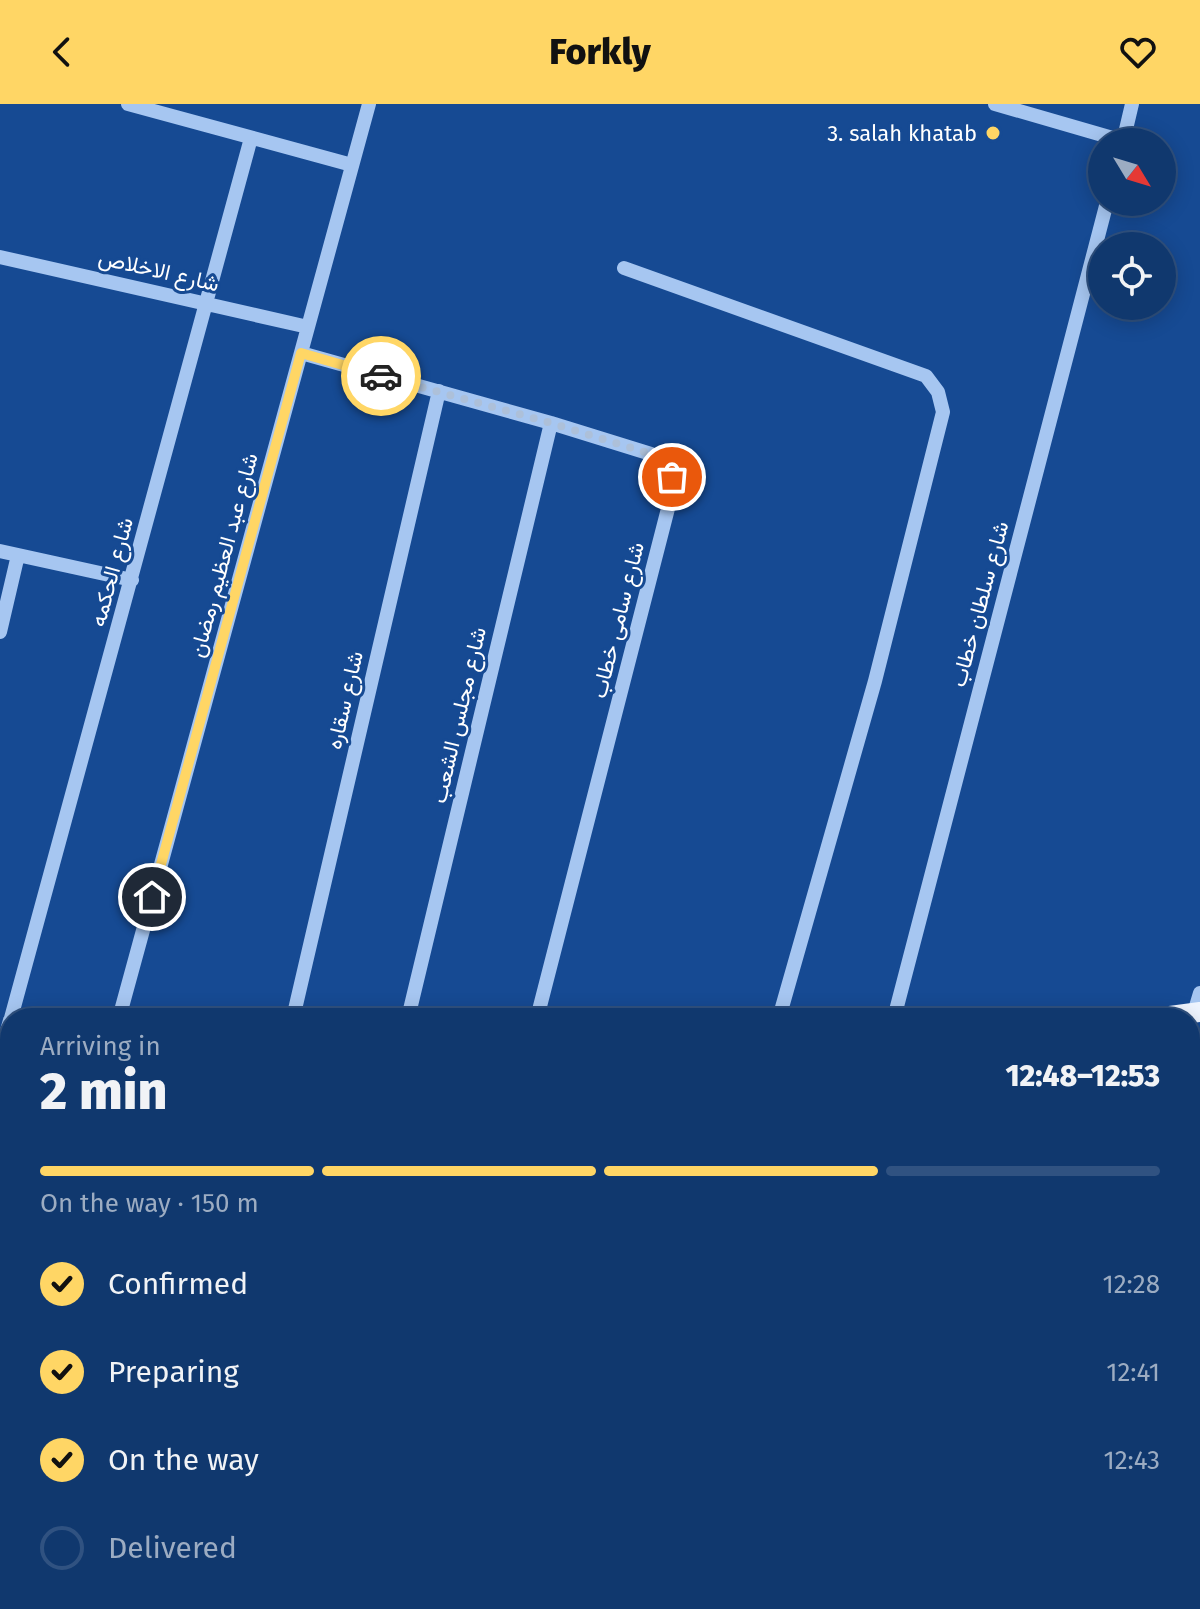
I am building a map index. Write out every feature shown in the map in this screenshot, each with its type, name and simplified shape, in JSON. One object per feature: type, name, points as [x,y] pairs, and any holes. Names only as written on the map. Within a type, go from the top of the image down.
[{"type":"street","points":[[128,104],[352,165]]},
{"type":"street","name":"شارع عبد العظيم رمضان","points":[[122,1008],[369,104]]},
{"type":"street","points":[[995,104],[1088,131]]},
{"type":"street","points":[[1126,128],[1132,104]]},
{"type":"street","name":"شارع الحكمه","points":[[13,1008],[251,138]]},
{"type":"street","name":"شارع سلطان خطاب","points":[[897,1008],[1103,216]]},
{"type":"street","name":"شارع الاخلاص","points":[[0,257],[308,327]]},
{"type":"street","points":[[624,268],[926,376],[938,392],[943,412],[875,681],[782,1008]]},
{"type":"street","name":"شارع سامى خطاب","points":[[301,353],[651,454],[664,463],[672,477],[672,493],[540,1008]]},
{"type":"street","name":"شارع سقاره","points":[[295,1008],[439,391]]},
{"type":"street","name":"شارع مجلس الشعب","points":[[410,1008],[551,423]]},
{"type":"street","points":[[0,551],[132,580]]},
{"type":"street","points":[[0,632],[18,555]]},
{"type":"way so far","points":[[381,376],[651,454],[664,463],[672,477]]},
{"type":"place","name":"3. salah khatab","points":[[993,133]]},
{"type":"route","points":[[152,897],[301,353],[381,376]]}]
